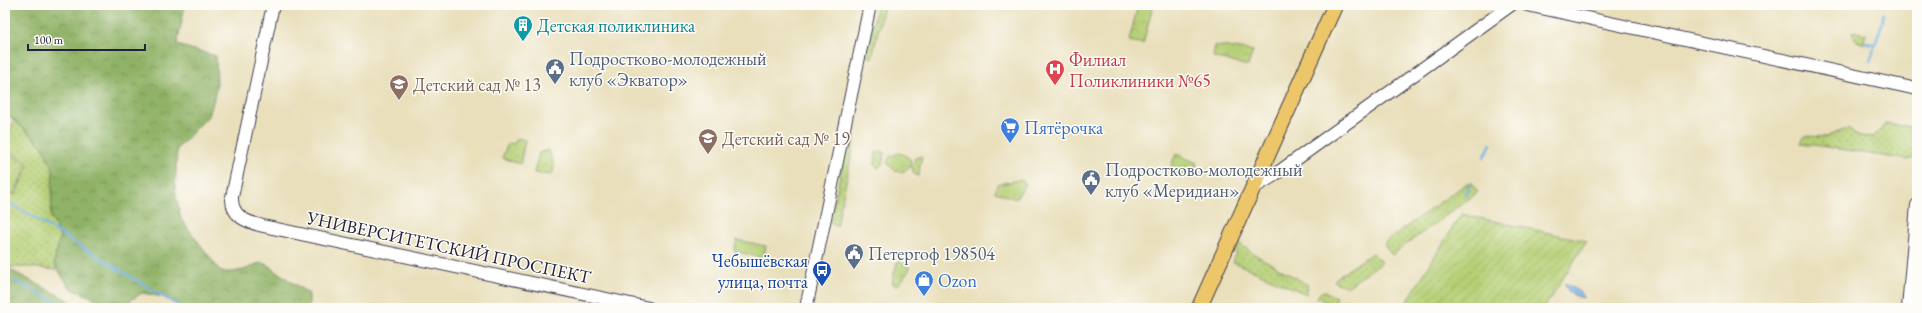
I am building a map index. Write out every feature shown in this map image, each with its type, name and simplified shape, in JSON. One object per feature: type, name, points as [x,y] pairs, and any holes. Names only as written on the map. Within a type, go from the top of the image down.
[{"type":"main road","points":[[1198,308],[1335,5]]},
{"type":"street","name":"УНИВЕРСИТЕТСКИЙ ПРОСПЕКТ","points":[[273,5],[232,197],[234,210],[242,219],[253,224],[633,306],[649,308]]},
{"type":"street","points":[[806,308],[870,5]]},
{"type":"street","points":[[1253,188],[1273,176],[1511,5]]},
{"type":"street","points":[[1527,5],[1917,89]]},
{"type":"street","points":[[1565,5],[1917,81]]},
{"type":"street","points":[[1908,308],[1917,205]]},
{"type":"green space","points":[[5,5],[185,5],[177,45],[216,56],[217,85],[210,114],[177,149],[175,190],[181,219],[221,272],[240,271],[258,263],[266,264],[309,294],[309,308],[181,308],[163,297],[142,293],[131,300],[124,308],[117,308],[70,288],[54,264],[60,237],[51,216],[53,168],[42,146],[5,112]]},
{"type":"green space","points":[[877,5],[884,5],[872,58],[866,56]]},
{"type":"green space","points":[[1138,5],[1153,5],[1143,44],[1129,41]]},
{"type":"green space","points":[[1854,31],[1866,34],[1863,44],[1856,41],[1853,34]]},
{"type":"green space","points":[[1215,45],[1253,51],[1248,66],[1213,57]]},
{"type":"green space","points":[[14,120],[42,146],[53,168],[51,216],[60,237],[54,264],[57,269],[56,270],[29,267],[5,267],[5,189],[15,195],[29,165],[5,147]]},
{"type":"green space","points":[[1885,124],[1908,126],[1917,148],[1915,158],[1908,160],[1801,143],[1805,136],[1825,137],[1847,129],[1860,136],[1873,137]]},
{"type":"green space","points":[[855,136],[855,138],[837,226],[830,222],[848,138]]},
{"type":"green space","points":[[517,138],[525,140],[520,164],[502,158],[508,143],[514,144]]},
{"type":"green space","points":[[5,149],[27,166],[14,194],[5,189]]},
{"type":"green space","points":[[548,150],[554,166],[553,172],[551,175],[534,173],[539,153]]},
{"type":"green space","points":[[881,151],[884,152],[884,159],[882,165],[878,168],[875,165],[876,153]]},
{"type":"green space","points":[[899,153],[905,155],[911,160],[910,167],[902,172],[895,171],[887,163],[890,156]]},
{"type":"green space","points":[[1176,154],[1197,163],[1191,179],[1169,171]]},
{"type":"green space","points":[[921,156],[918,176],[914,174],[912,168],[915,158]]},
{"type":"green space","points":[[1020,180],[1026,183],[1016,199],[995,192],[997,184]]},
{"type":"green space","points":[[1467,183],[1472,183],[1478,192],[1392,255],[1385,246],[1385,242]]},
{"type":"green space","points":[[1461,214],[1587,241],[1544,308],[1403,308]]},
{"type":"green space","points":[[737,240],[766,246],[763,258],[734,251]]},
{"type":"green space","points":[[1239,243],[1254,254],[1308,285],[1306,294],[1233,262]]},
{"type":"green space","points":[[1372,253],[1382,262],[1347,287],[1335,282],[1335,279]]},
{"type":"green space","points":[[897,262],[909,267],[909,270],[902,281],[896,286],[892,283]]},
{"type":"green space","points":[[5,267],[83,308],[5,308]]},
{"type":"green space","points":[[1324,291],[1336,297],[1334,305],[1317,298],[1320,293]]},
{"type":"water","points":[[1565,283],[1581,293],[1583,298],[1574,295],[1569,291],[1565,286]]},
{"type":"waterway","points":[[1870,61],[1883,20],[1883,14]]},
{"type":"waterway","points":[[1865,42],[1875,45]]},
{"type":"waterway","points":[[1484,157],[1491,144]]},
{"type":"waterway","points":[[1465,195],[1469,185]]},
{"type":"waterway","points":[[5,200],[182,308]]},
{"type":"waterway","points":[[14,280],[66,308]]},
{"type":"place","name":"Детская поликлиника","points":[[523,42]]},
{"type":"place","name":"Подростково-молодежный клуб «Экватор»","points":[[555,85]]},
{"type":"place","name":"Филиал Поликлиники №65","points":[[1055,86]]},
{"type":"place","name":"Детский сад № 13","points":[[399,101]]},
{"type":"place","name":"Пятёрочка","points":[[1010,144]]},
{"type":"place","name":"Детский сад № 19","points":[[708,155]]},
{"type":"place","name":"Подростково-молодежный клуб «Меридиан»","points":[[1091,196]]},
{"type":"place","name":"Петергоф 198504","points":[[854,270]]},
{"type":"place","name":"Чебышёвская улица, почта","points":[[822,287]]},
{"type":"place","name":"Ozon","points":[[924,297]]}]
